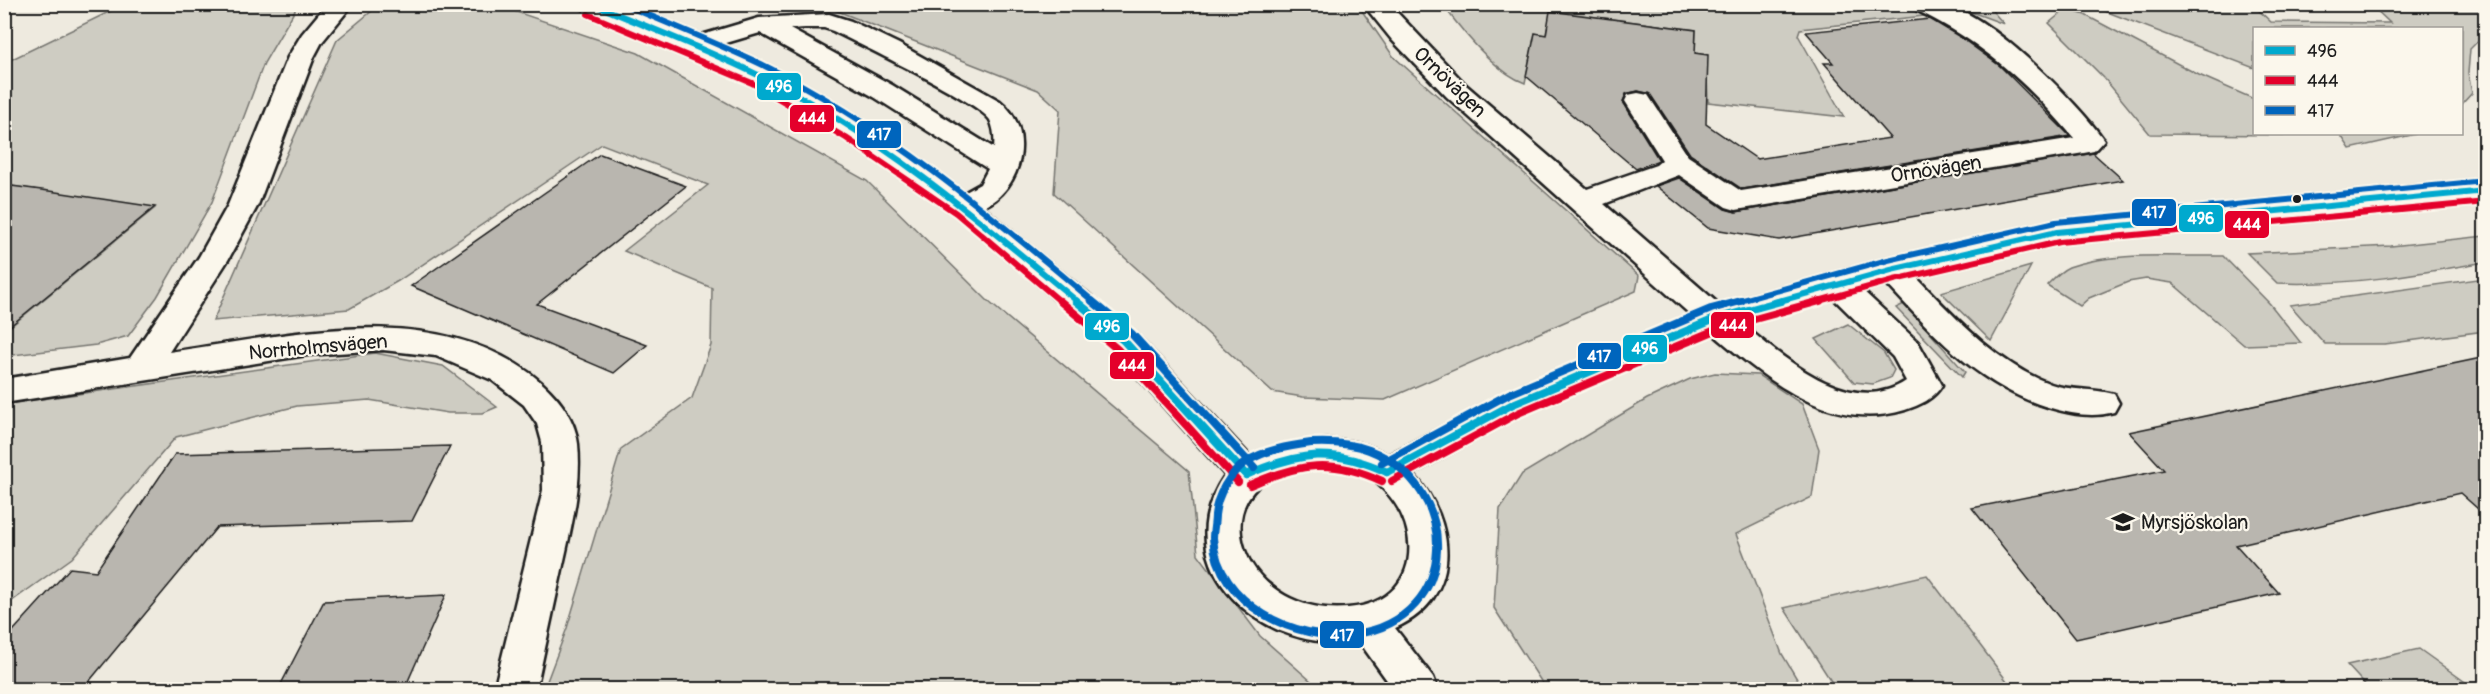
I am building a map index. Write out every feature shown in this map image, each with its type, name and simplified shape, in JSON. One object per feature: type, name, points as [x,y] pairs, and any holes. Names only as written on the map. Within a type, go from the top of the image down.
[{"type":"street","points":[[141,368],[213,260],[258,171],[301,57],[311,39],[341,4]]},
{"type":"street","points":[[592,4],[642,23],[757,74],[852,129],[962,205],[1124,341],[1246,475]]},
{"type":"street","name":"Ornövägen","points":[[1375,4],[1395,29],[1472,105],[1715,319],[1800,385],[1829,397],[1860,405],[1892,403],[1912,396],[1926,386],[1906,350],[1837,284]]},
{"type":"street","name":"Ornövägen","points":[[1678,162],[1736,201],[2084,145],[2090,140],[2048,90],[2001,48],[1960,20],[1923,4]]},
{"type":"street","points":[[692,46],[739,28],[828,21],[886,47],[1000,113],[1009,131],[1008,149],[1002,165],[989,192],[962,205]]},
{"type":"street","points":[[764,25],[883,91],[1002,165]]},
{"type":"street","points":[[1583,201],[1666,171],[1678,162],[1638,101]]},
{"type":"street","points":[[1387,472],[1513,404],[1715,319],[1891,270],[2057,232],[2486,191]]},
{"type":"street","points":[[1891,270],[1968,348],[1987,364],[2021,386],[2071,401],[2102,403]]},
{"type":"street","name":"Norrholmsvägen","points":[[4,391],[308,344],[382,339],[441,345],[504,372],[536,396],[554,421],[560,442],[561,490],[515,690]]},
{"type":"street","points":[[1326,452],[1371,462],[1387,472],[1406,490],[1421,512],[1426,525],[1428,561],[1425,576],[1413,595],[1387,614],[1367,621],[1332,626],[1297,621],[1267,605],[1235,575],[1224,548],[1222,522],[1230,498],[1246,475],[1277,459],[1326,452]]},
{"type":"street","points":[[1367,621],[1418,690]]},
{"type":"shaded area","points":[[1901,4],[1925,16],[1800,29],[1798,35],[1844,117],[1708,102],[1707,77],[1695,53],[1696,30],[1551,11],[1546,35],[1535,33],[1525,83],[1502,70],[1491,60],[1469,38],[1443,5]]},
{"type":"shaded area","points":[[123,5],[298,5],[264,63],[212,202],[157,297],[128,336],[96,345],[5,356],[5,331],[155,208],[5,185],[4,63]]},
{"type":"shaded area","points":[[379,5],[496,5],[638,53],[867,181],[989,302],[1189,471],[1198,554],[1260,636],[1320,689],[544,689],[567,628],[621,449],[692,398],[711,345],[712,288],[624,251],[708,185],[602,144],[398,281],[349,309],[213,321],[337,40]]},
{"type":"shaded area","points":[[822,5],[1358,5],[1393,56],[1639,276],[1636,291],[1385,400],[1303,397],[1272,392],[1054,193],[1060,110],[1038,90]]},
{"type":"shaded area","points":[[1953,5],[1987,5],[2004,24],[1958,7]]},
{"type":"shaded area","points":[[2089,5],[2253,5],[2271,22],[2390,23],[2371,5],[2485,5],[2485,34],[2470,49],[2468,73],[2472,93],[2463,103],[2463,27],[2253,27],[2253,68]]},
{"type":"shaded area","points":[[2066,9],[2085,15],[2199,75],[2253,99],[2253,135],[2150,134],[2104,78],[2049,23]]},
{"type":"shaded area","points":[[2341,135],[2412,135],[2350,149]]},
{"type":"shaded area","points":[[2485,236],[2485,262],[2408,275],[2329,283],[2277,283],[2247,253],[2391,246]]},
{"type":"shaded area","points":[[2145,256],[2223,256],[2270,304],[2301,343],[2244,345],[2172,283],[2146,279],[2128,282],[2089,298],[2080,306],[2047,285],[2069,267],[2086,262]]},
{"type":"shaded area","points":[[2031,266],[1991,341],[1941,292]]},
{"type":"shaded area","points":[[2485,278],[2485,331],[2385,344],[2325,344],[2290,305]]},
{"type":"shaded area","points":[[1904,304],[1965,372],[1962,377],[1896,308]]},
{"type":"shaded area","points":[[1848,324],[1884,353],[1894,370],[1890,378],[1873,384],[1854,382],[1816,339]]},
{"type":"shaded area","points":[[375,353],[443,366],[497,407],[483,413],[448,413],[369,400],[297,406],[176,437],[72,558],[5,606],[5,404]]},
{"type":"shaded area","points":[[1715,373],[1758,375],[1802,404],[1819,449],[1812,497],[1736,534],[1782,654],[1803,689],[1546,689],[1494,608],[1500,509],[1522,474],[1647,399],[1690,379]]},
{"type":"shaded area","points":[[1927,575],[2013,689],[1836,689],[1784,608]]},
{"type":"shaded area","points":[[2419,649],[2475,689],[2369,689],[2347,665]]},
{"type":"building","points":[[1550,11],[1696,30],[1695,53],[1708,55],[1706,124],[1757,159],[1890,138],[1824,63],[1833,63],[1806,32],[1930,19],[2000,66],[2070,136],[1742,189],[1690,154],[1650,94],[1638,91],[1626,94],[1623,102],[1659,160],[1636,169],[1526,76],[1535,33],[1546,35]]},
{"type":"building","points":[[2093,153],[2123,180],[1779,240],[1708,228],[1656,186],[1679,178],[1725,209],[1736,212]]},
{"type":"building","points":[[600,154],[686,186],[537,304],[647,345],[614,373],[411,286]]},
{"type":"building","points":[[4,185],[49,191],[155,207],[4,331]]},
{"type":"building","points":[[2486,357],[2486,516],[2460,493],[2236,545],[2279,593],[2076,639],[1972,508],[2164,470],[2129,432]]},
{"type":"building","points":[[450,446],[412,521],[217,527],[82,690],[4,690],[4,641],[70,568],[96,571],[175,454]]},
{"type":"building","points":[[446,595],[404,690],[278,690],[324,601]]},
{"type":"transit line","name":"496","points":[[593,4],[757,74],[852,129],[962,205],[1124,341],[1246,475]]},
{"type":"transit line","name":"417","points":[[623,4],[762,65],[858,120],[968,196],[1131,333],[1254,468]]},
{"type":"transit line","name":"444","points":[[588,14],[752,83],[846,138],[956,213],[1117,349],[1238,482]]},
{"type":"transit line","name":"417","points":[[1382,463],[1509,394],[1711,309],[1888,260],[2056,222],[2485,181]]},
{"type":"transit line","name":"496","points":[[1387,472],[1513,404],[1715,319],[1891,270],[2057,232],[2486,191]]},
{"type":"transit line","name":"444","points":[[1392,481],[1518,413],[1718,329],[1894,280],[2059,242],[2486,202]]},
{"type":"transit line","name":"417","points":[[1311,443],[1343,444],[1374,452],[1403,471],[1424,495],[1436,523],[1439,551],[1433,579],[1417,603],[1392,622],[1357,634],[1329,636],[1302,631],[1275,621],[1252,606],[1233,587],[1219,564],[1213,538],[1216,510],[1223,489],[1231,477],[1241,466],[1262,454],[1311,443]]},
{"type":"transit line","name":"496","points":[[1246,475],[1283,460],[1316,454],[1350,457],[1387,472]]},
{"type":"transit line","name":"444","points":[[1250,485],[1284,471],[1316,465],[1348,467],[1382,481]]},
{"type":"place","name":"Myrsjöskolan","points":[[2123,522]]}]
